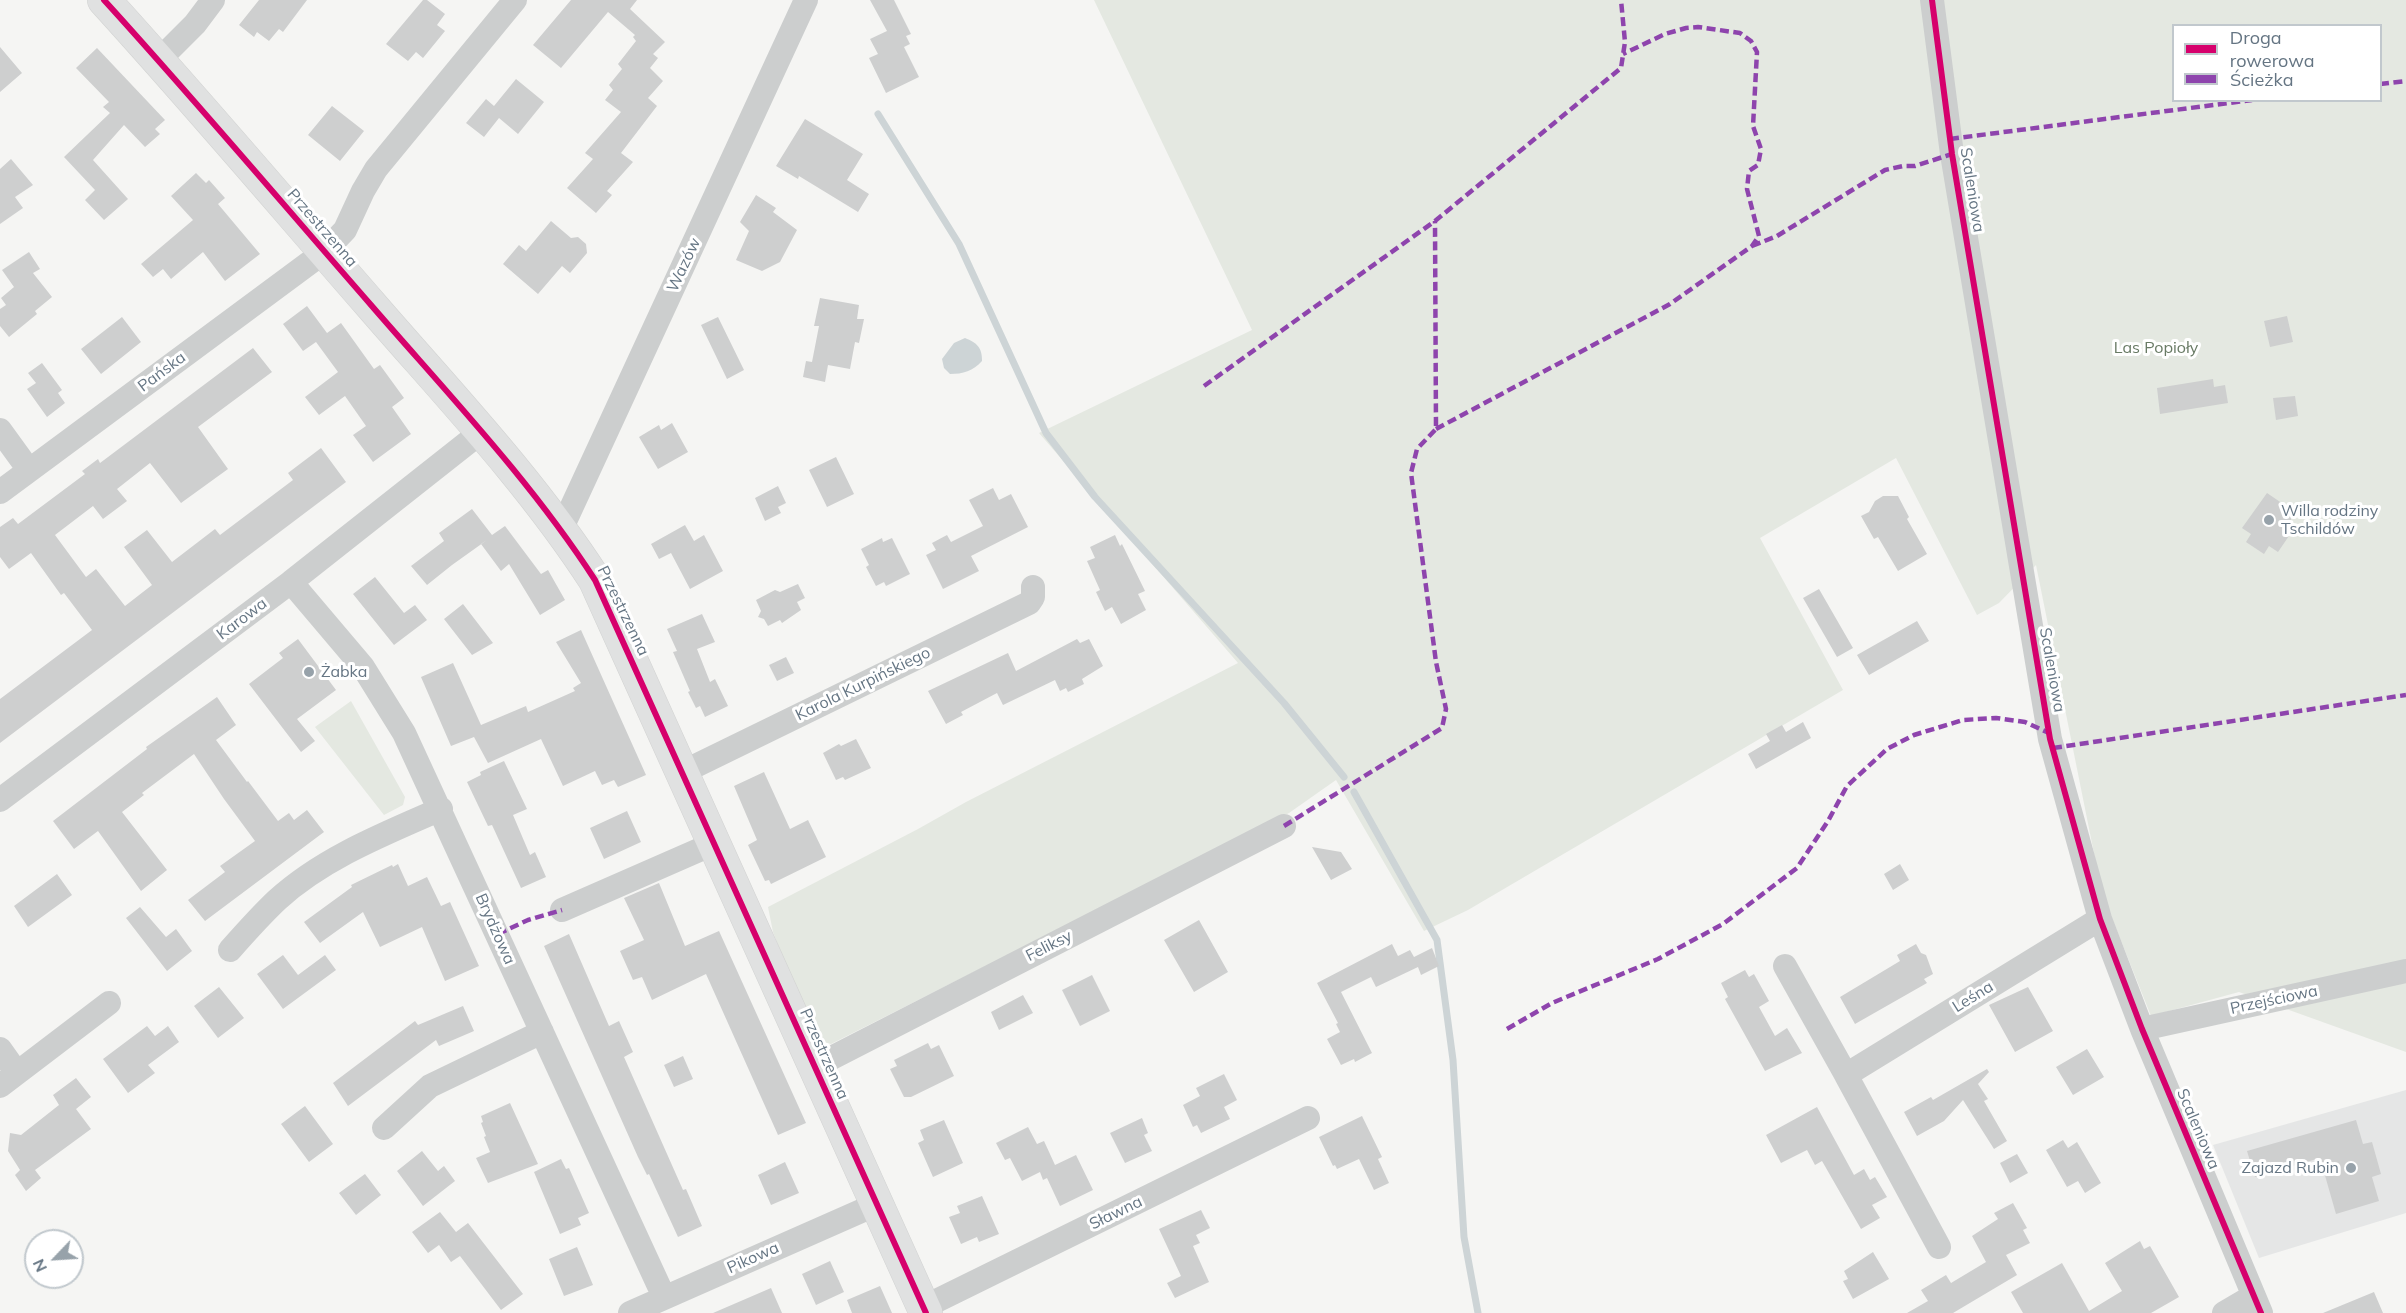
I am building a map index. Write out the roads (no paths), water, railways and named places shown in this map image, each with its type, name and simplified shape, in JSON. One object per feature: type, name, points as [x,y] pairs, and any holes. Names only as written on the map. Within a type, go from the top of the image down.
[{"type":"street","name":"Przestrzenna","points":[[104,0],[159,60],[481,432],[561,530],[595,580],[925,1310]]},
{"type":"street","points":[[159,60],[195,24],[213,0]]},
{"type":"street","name":"Pańska","points":[[0,492],[324,252],[345,230],[376,169],[515,0]]},
{"type":"street","name":"Wazów","points":[[561,530],[806,0]]},
{"type":"street","name":"Scaleniowa","points":[[1932,0],[1952,154],[2050,739],[2100,919],[2142,1029],[2257,1304]]},
{"type":"street","points":[[0,430],[29,470]]},
{"type":"street","name":"Karowa","points":[[0,801],[291,582],[481,432]]},
{"type":"street","name":"Brydżowa","points":[[291,582],[375,683],[404,733],[664,1297]]},
{"type":"street","name":"Karola Kurpińskiego","points":[[683,772],[1029,603],[1033,597],[1033,587]]},
{"type":"street","points":[[230,950],[279,898],[319,869],[363,844],[441,809]]},
{"type":"street","name":"Feliksy","points":[[814,1066],[1284,826]]},
{"type":"street","points":[[562,910],[714,843]]},
{"type":"street","name":"Leśna","points":[[1846,1075],[2100,919]]},
{"type":"street","points":[[1785,966],[1939,1247]]},
{"type":"street","name":"Przejściowa","points":[[2142,1029],[2406,971]]},
{"type":"street","points":[[0,1049],[9,1079],[109,1003]]},
{"type":"street","points":[[384,1128],[430,1086],[542,1032]]},
{"type":"street","name":"Sławna","points":[[925,1310],[1308,1118]]},
{"type":"street","name":"Pikowa","points":[[630,1313],[878,1204]]},
{"type":"street","points":[[2224,1313],[2257,1304]]},
{"type":"waterway","points":[[878,114],[959,244],[1046,433],[1095,497],[1284,703],[1344,777]]},
{"type":"waterway","points":[[1354,792],[1437,940],[1453,1060],[1464,1237],[1478,1313]]},
{"type":"place","name":"Willa rodziny Tschildów","points":[[2269,520]]},
{"type":"place","name":"Żabka","points":[[309,672]]},
{"type":"place","name":"Zajazd Rubin","points":[[2351,1168]]},
{"type":"park label","name":"Las Popioły","points":[[2156,348]]}]
